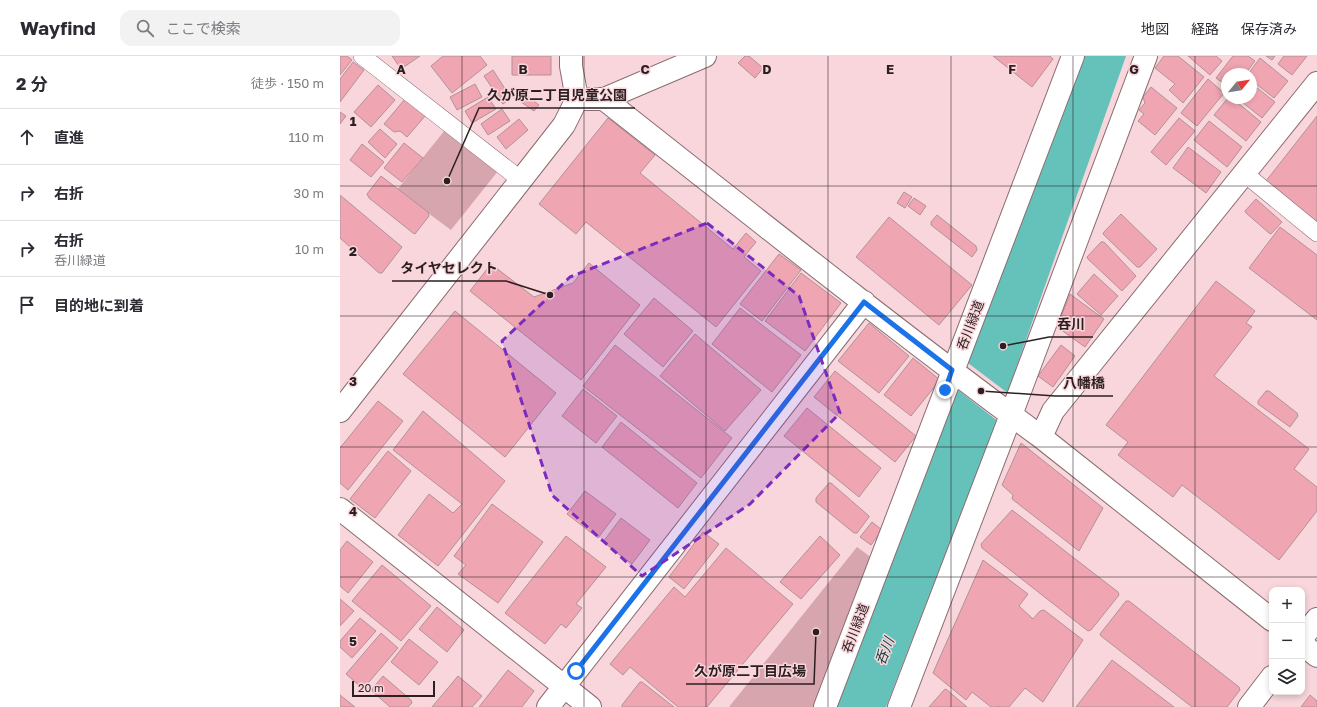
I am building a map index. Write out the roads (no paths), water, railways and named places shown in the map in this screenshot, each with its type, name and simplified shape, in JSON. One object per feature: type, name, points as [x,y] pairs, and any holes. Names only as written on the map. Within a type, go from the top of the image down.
[{"type":"street","points":[[340,411],[564,125],[577,99],[571,66],[571,56]]},
{"type":"street","points":[[577,99],[604,99],[705,56]]},
{"type":"street","name":"呑川緑道","points":[[825,707],[957,373],[1073,56]]},
{"type":"street","points":[[898,707],[1006,412],[1146,56]]},
{"type":"street","points":[[1041,437],[1053,410],[1317,83]]},
{"type":"street","points":[[604,99],[1006,412],[1041,437],[1269,618]]},
{"type":"street","points":[[548,707],[864,302]]},
{"type":"street","points":[[340,509],[590,707]]},
{"type":"street","points":[[1305,634],[1317,619]]},
{"type":"street","points":[[1305,646],[1317,656]]},
{"type":"street","points":[[1248,707],[1269,680]]},
{"type":"lane","points":[[362,56],[521,180]]},
{"type":"lane","points":[[1245,174],[1317,233]]},
{"type":"water","points":[[1080,56],[1126,56],[998,419],[886,707],[836,707]]},
{"type":"place","name":"久が原二丁目児童公園","points":[[447,181]]},
{"type":"place","name":"タイヤセレクト","points":[[550,295]]},
{"type":"place","name":"呑川","points":[[1003,346]]},
{"type":"place","name":"八幡橋","points":[[981,391]]},
{"type":"place","name":"久が原二丁目広場","points":[[816,632]]}]
